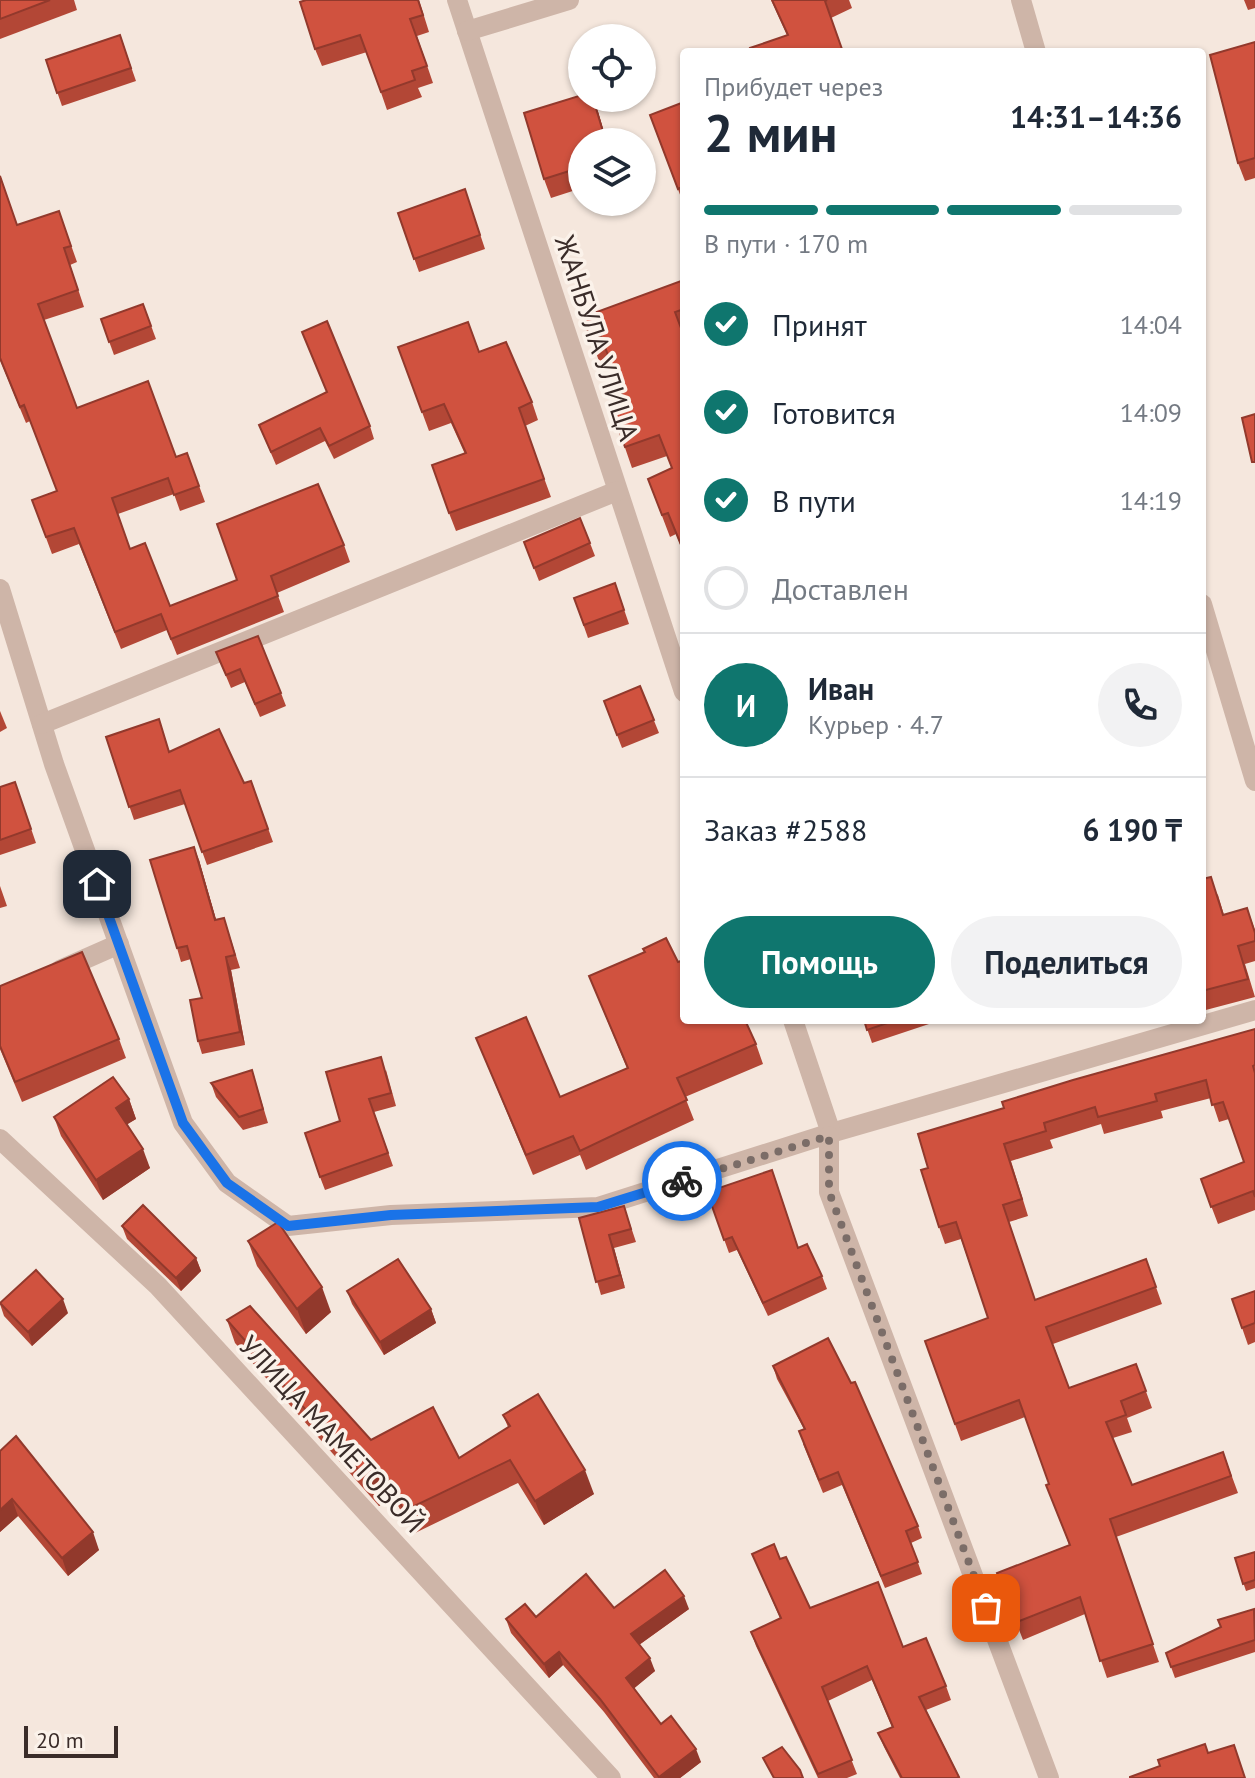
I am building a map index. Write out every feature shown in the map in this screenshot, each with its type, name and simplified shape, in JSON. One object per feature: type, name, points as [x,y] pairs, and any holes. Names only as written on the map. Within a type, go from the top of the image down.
[{"type":"street","name":"ЖАНБУЛА УЛИЦА","points":[[457,0],[680,680]]},
{"type":"street","points":[[467,31],[569,0]]},
{"type":"street","points":[[1021,0],[1035,48]]},
{"type":"street","points":[[42,724],[617,491]]},
{"type":"street","points":[[0,589],[42,724],[183,1123],[227,1183],[288,1226],[391,1215],[598,1207],[830,1134],[1255,1010]]},
{"type":"street","points":[[1206,617],[1255,781]]},
{"type":"street","points":[[40,978],[119,944]]},
{"type":"street","points":[[794,1024],[830,1134],[829,1192],[1049,1778]]},
{"type":"street","name":"УЛИЦА МАМЕТОВОЙ","points":[[0,1139],[158,1286],[611,1778]]},
{"type":"building","points":[[0,0],[50,0],[0,19]]},
{"type":"building","points":[[418,0],[423,15],[410,19],[427,66],[412,71],[415,80],[381,92],[360,35],[315,49],[300,2]]},
{"type":"building","points":[[772,0],[827,0],[842,48],[750,48],[788,35]]},
{"type":"building","points":[[120,35],[131,68],[57,93],[46,60]]},
{"type":"building","points":[[1255,42],[1255,158],[1238,163],[1210,55]]},
{"type":"building","points":[[568,99],[568,112],[597,112],[602,128],[568,128],[568,171],[544,179],[524,113]]},
{"type":"building","points":[[680,104],[678,189],[656,128],[650,115]]},
{"type":"building","points":[[0,176],[17,225],[59,211],[71,246],[64,248],[78,290],[38,304],[77,408],[148,381],[176,457],[187,453],[199,486],[174,495],[168,478],[112,498],[130,549],[145,543],[170,606],[237,580],[217,524],[318,484],[344,545],[271,576],[278,596],[171,639],[161,614],[115,632],[74,528],[46,537],[32,500],[57,491],[24,405],[20,407],[0,358]]},
{"type":"building","points":[[465,189],[480,235],[414,259],[398,213]]},
{"type":"building","points":[[680,281],[680,310],[675,312],[680,325],[680,542],[668,513],[662,515],[648,479],[672,468],[659,435],[625,447],[612,410],[626,405],[601,336],[591,339],[583,317]]},
{"type":"building","points":[[143,304],[151,326],[109,342],[101,319]]},
{"type":"building","points":[[327,321],[370,426],[329,446],[320,428],[271,452],[259,425],[327,392],[302,332]]},
{"type":"building","points":[[468,322],[479,352],[506,342],[532,402],[519,408],[544,479],[449,513],[432,465],[466,453],[444,404],[422,412],[398,347]]},
{"type":"building","points":[[1255,414],[1255,462],[1252,462],[1242,418]]},
{"type":"building","points":[[580,518],[590,543],[534,568],[524,542]]},
{"type":"building","points":[[615,583],[624,610],[584,625],[574,598]]},
{"type":"building","points":[[258,636],[281,693],[255,704],[240,669],[226,675],[216,652]]},
{"type":"building","points":[[640,686],[654,720],[617,735],[604,701]]},
{"type":"building","points":[[159,719],[169,752],[219,729],[244,783],[251,781],[268,829],[202,852],[180,790],[129,807],[106,737]]},
{"type":"building","points":[[15,782],[31,829],[0,840],[0,787]]},
{"type":"building","points":[[194,847],[215,920],[224,918],[235,955],[226,957],[240,1032],[198,1041],[190,1000],[202,998],[187,946],[177,948],[150,860]]},
{"type":"building","points":[[1211,877],[1223,915],[1247,908],[1255,941],[1238,946],[1248,979],[1206,990],[1206,878]]},
{"type":"building","points":[[666,938],[680,961],[680,1024],[747,1024],[756,1044],[677,1078],[687,1100],[580,1151],[573,1136],[526,1155],[476,1038],[526,1017],[560,1097],[628,1068],[589,976],[645,952],[643,949]]},
{"type":"building","points":[[82,952],[119,1039],[15,1082],[0,1046],[0,986]]},
{"type":"building","points":[[865,1024],[884,1024],[867,1030]]},
{"type":"building","points":[[1255,1029],[1255,1197],[1253,1191],[1211,1207],[1201,1179],[1244,1162],[1223,1102],[1212,1105],[1206,1080],[1155,1094],[1157,1101],[1098,1117],[1095,1107],[1044,1123],[1046,1131],[1004,1144],[1022,1199],[1003,1205],[1035,1300],[1146,1259],[1156,1287],[1046,1327],[1069,1388],[1136,1364],[1146,1391],[1121,1401],[1126,1415],[1106,1422],[1132,1485],[1223,1452],[1231,1476],[1110,1519],[1153,1644],[1100,1661],[1080,1597],[1017,1622],[997,1573],[1070,1545],[1046,1485],[1049,1484],[1019,1400],[955,1424],[925,1341],[988,1318],[956,1222],[939,1227],[921,1170],[928,1168],[918,1134],[1004,1108],[1002,1102]]},
{"type":"building","points":[[381,1057],[391,1093],[369,1099],[388,1153],[320,1177],[305,1133],[340,1121],[326,1072]]},
{"type":"building","points":[[252,1070],[263,1109],[239,1117],[211,1083]]},
{"type":"building","points":[[113,1077],[129,1099],[116,1108],[143,1149],[96,1180],[54,1117]]},
{"type":"building","points":[[772,1170],[798,1248],[807,1244],[822,1276],[763,1303],[732,1237],[724,1240],[707,1192]]},
{"type":"building","points":[[143,1205],[196,1258],[176,1278],[122,1226]]},
{"type":"building","points":[[624,1206],[631,1229],[609,1235],[620,1275],[596,1282],[579,1218]]},
{"type":"building","points":[[278,1222],[322,1287],[297,1309],[248,1241]]},
{"type":"building","points":[[398,1259],[431,1309],[380,1342],[347,1291]]},
{"type":"building","points":[[36,1270],[63,1299],[28,1332],[0,1303]]},
{"type":"building","points":[[1255,1291],[1255,1323],[1242,1328],[1232,1299]]},
{"type":"building","points":[[250,1306],[371,1440],[433,1407],[459,1458],[510,1426],[503,1415],[538,1394],[585,1470],[535,1501],[510,1460],[404,1511],[385,1473],[370,1483],[227,1320]]},
{"type":"building","points":[[828,1338],[851,1383],[855,1382],[918,1526],[906,1531],[918,1562],[881,1576],[838,1472],[819,1480],[799,1431],[805,1429],[773,1366]]},
{"type":"building","points":[[16,1436],[93,1532],[62,1558],[12,1499],[0,1510],[0,1451]]},
{"type":"building","points":[[774,1544],[780,1559],[786,1557],[810,1608],[878,1582],[903,1647],[926,1638],[946,1686],[919,1697],[959,1777],[902,1778],[878,1733],[893,1727],[867,1666],[822,1687],[852,1760],[818,1774],[751,1632],[781,1618],[752,1554]]},
{"type":"building","points":[[1255,1552],[1255,1580],[1243,1584],[1235,1558]]},
{"type":"building","points":[[665,1570],[684,1596],[631,1634],[650,1658],[626,1678],[661,1724],[671,1716],[696,1749],[659,1777],[600,1699],[559,1652],[544,1664],[506,1619],[525,1604],[536,1617],[586,1574],[614,1608]]},
{"type":"building","points":[[1254,1609],[1255,1640],[1171,1667],[1166,1653],[1221,1627],[1218,1620]]},
{"type":"building","points":[[1205,1744],[1208,1753],[1234,1745],[1245,1778],[1130,1778],[1160,1766],[1158,1760]]},
{"type":"building","points":[[782,1747],[803,1778],[774,1778],[763,1758]]},
{"type":"way so far","points":[[682,1181],[829,1136],[829,1192],[986,1608]]},
{"type":"route","points":[[97,884],[183,1123],[227,1183],[288,1226],[391,1215],[598,1207],[682,1181]]}]
